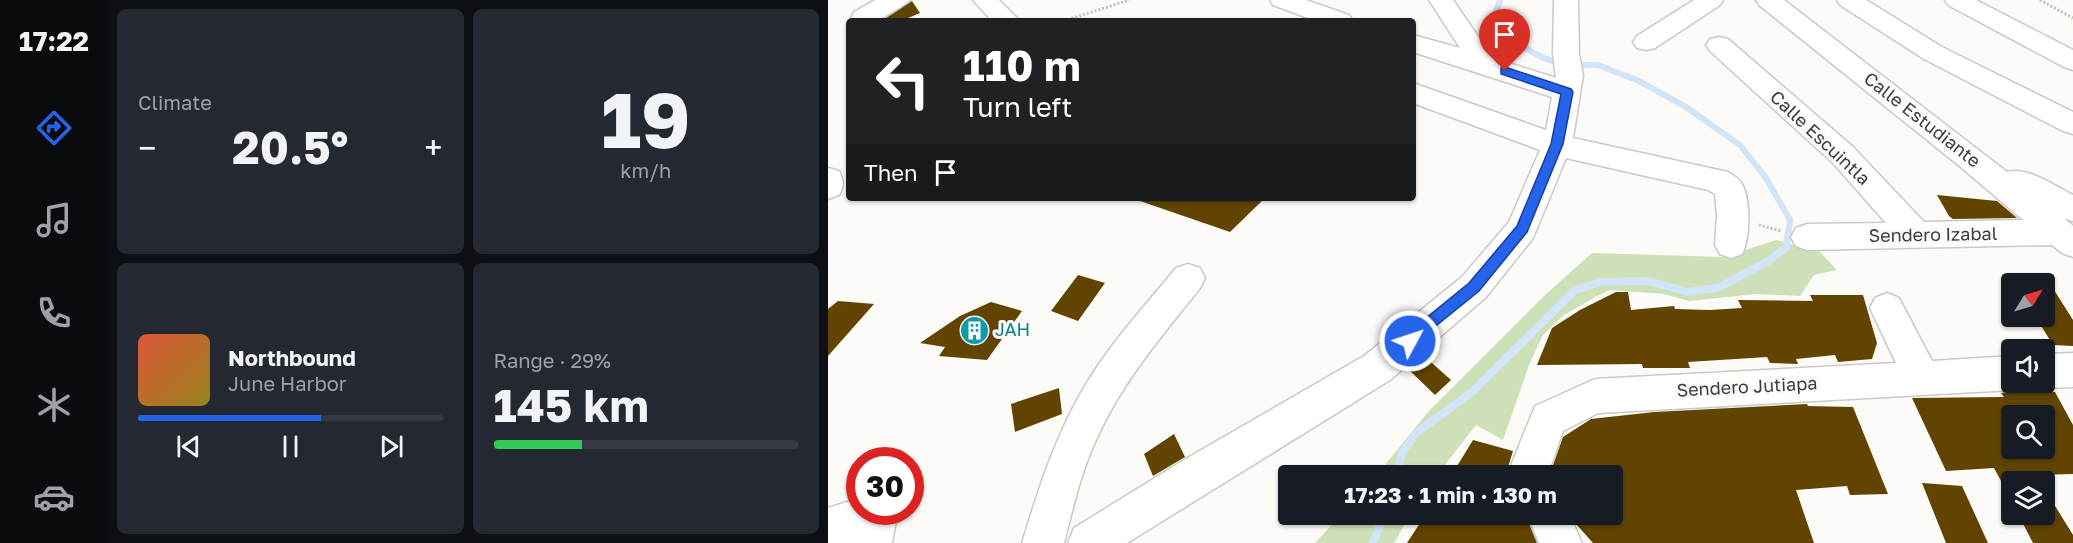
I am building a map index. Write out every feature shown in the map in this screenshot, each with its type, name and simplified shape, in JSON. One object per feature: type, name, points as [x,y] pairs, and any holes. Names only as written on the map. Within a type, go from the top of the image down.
[{"type":"street","points":[[863,18],[879,7],[898,0]]},
{"type":"street","points":[[985,0],[1004,18]]},
{"type":"street","points":[[1282,0],[1332,18]]},
{"type":"street","points":[[1441,0],[1484,64]]},
{"type":"street","points":[[1089,543],[1377,368],[1474,287],[1522,229],[1557,144],[1568,74],[1566,0]]},
{"type":"street","points":[[1646,42],[1711,0]]},
{"type":"street","points":[[1850,0],[1934,53],[2073,124]]},
{"type":"street","points":[[1957,0],[2073,61]]},
{"type":"street","points":[[1773,4],[1766,17],[1768,24],[1781,39]]},
{"type":"street","name":"Calle Estudiante","points":[[1773,4],[1972,160],[2068,228]]},
{"type":"street","points":[[1416,44],[1484,64],[1568,74]]},
{"type":"street","name":"Calle Escuintla","points":[[1719,45],[1843,155],[1917,235]]},
{"type":"street","points":[[1416,94],[1557,144],[1716,180],[1729,189],[1733,216],[1731,245]]},
{"type":"street","points":[[828,179],[828,187]]},
{"type":"street","name":"Sendero Izabal","points":[[1807,237],[2068,228]]},
{"type":"street","points":[[1043,543],[1066,464],[1091,410],[1114,372],[1188,278]]},
{"type":"street","points":[[1887,308],[1922,377]]},
{"type":"street","points":[[2055,371],[2073,370]]},
{"type":"street","name":"Sendero Jutiapa","points":[[1531,465],[1548,419],[1595,396],[2001,373]]},
{"type":"street","points":[[1130,543],[1174,490]]},
{"type":"street","points":[[828,529],[868,516],[876,521],[871,543]]},
{"type":"street","points":[[1552,525],[1561,543]]},
{"type":"path","points":[[1073,18],[1129,0]]},
{"type":"path","points":[[2040,0],[2073,18]]},
{"type":"green space","points":[[1776,240],[1820,252],[1837,270],[1814,275],[1800,296],[1756,294],[1689,301],[1664,294],[1610,290],[1564,315],[1543,335],[1529,365],[1503,440],[1476,425],[1445,465],[1385,465],[1428,412],[1545,295],[1592,253],[1724,257]]},
{"type":"green space","points":[[1332,525],[1404,525],[1394,543],[1315,543]]},
{"type":"building","points":[[912,1],[920,13],[908,18],[886,18]]},
{"type":"building","points":[[1937,195],[1997,201],[2017,218],[1953,219]]},
{"type":"building","points":[[1140,201],[1262,201],[1230,232]]},
{"type":"building","points":[[1078,275],[1105,283],[1078,321],[1051,311]]},
{"type":"building","points":[[2055,291],[2073,320],[2073,346],[2055,345],[2055,339],[2049,339],[2042,327],[2055,327]]},
{"type":"building","points":[[1616,292],[1628,292],[1631,310],[1674,306],[1675,309],[1742,308],[1738,300],[1813,301],[1810,295],[1863,295],[1877,343],[1872,359],[1838,362],[1835,355],[1796,359],[1798,364],[1770,363],[1767,357],[1688,362],[1690,368],[1643,368],[1642,364],[1537,365],[1552,328],[1580,310]]},
{"type":"building","points":[[838,301],[874,304],[828,356],[828,309]]},
{"type":"building","name":"JAH","points":[[991,302],[1022,311],[987,360],[939,356],[945,347],[920,343],[960,316]]},
{"type":"building","points":[[1423,355],[1451,380],[1435,395],[1407,368]]},
{"type":"building","points":[[1059,388],[1062,414],[1015,432],[1011,404]]},
{"type":"building","points":[[2055,392],[2073,425],[2073,474],[2055,474],[2055,471],[2001,471],[2001,481],[1994,468],[1946,471],[1912,398],[2004,397],[2001,393]]},
{"type":"building","points":[[1807,404],[1808,406],[1853,407],[1888,494],[1850,495],[1847,486],[1796,490],[1814,543],[1593,543],[1577,525],[1623,525],[1623,465],[1553,465],[1563,437],[1591,419],[1654,412]]},
{"type":"building","points":[[1174,434],[1185,457],[1153,476],[1144,454]]},
{"type":"building","points":[[1473,440],[1513,451],[1509,465],[1458,465]]},
{"type":"building","points":[[1922,483],[1962,486],[1988,543],[1946,543]]},
{"type":"building","points":[[2055,506],[2073,535],[2073,543],[2033,543],[2024,525],[2055,525]]},
{"type":"building","points":[[1419,525],[1530,525],[1537,543],[1407,543]]},
{"type":"waterway","points":[[1500,0],[1493,21],[1524,47],[1562,64]]},
{"type":"waterway","points":[[1573,65],[1598,65],[1639,81],[1686,107],[1740,145],[1766,178],[1790,220],[1788,236]]},
{"type":"waterway","points":[[1399,465],[1402,453],[1416,433],[1472,392],[1575,290],[1601,282],[1648,281],[1688,292],[1718,288],[1768,261],[1787,247],[1788,235]]},
{"type":"waterway","points":[[1373,543],[1380,525]]},
{"type":"place","name":"JAH","points":[[974,330]]},
{"type":"route","points":[[1410,341],[1474,287],[1522,229],[1557,144],[1567,92],[1505,71]]}]
